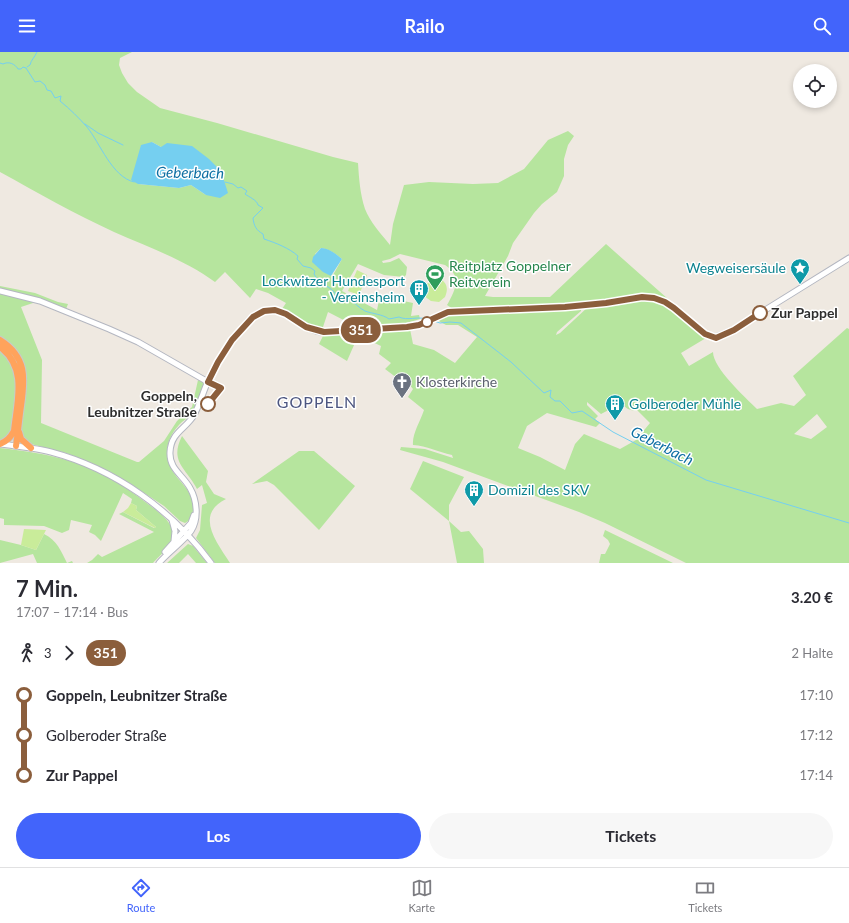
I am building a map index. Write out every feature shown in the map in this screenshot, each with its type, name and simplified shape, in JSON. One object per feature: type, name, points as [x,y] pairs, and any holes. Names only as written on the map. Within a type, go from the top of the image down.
[{"type":"highway","points":[[0,340],[15,352],[23,370],[23,388],[14,446]]},
{"type":"highway","points":[[0,348],[11,357],[18,371],[16,430],[21,439],[31,448]]},
{"type":"highway","points":[[0,444],[11,437],[16,430]]},
{"type":"street","points":[[155,563],[174,541],[193,529],[195,522],[196,501],[190,487],[178,474],[171,462],[170,453],[172,442],[176,434],[193,417],[218,362],[232,340],[253,317],[264,311],[275,310],[286,314],[306,327],[324,332],[407,327],[419,325],[448,312],[565,307],[606,303],[642,297],[654,298],[674,308],[705,334],[716,338],[734,330],[849,258]]},
{"type":"street","points":[[0,291],[40,301],[109,329],[138,342],[208,382]]},
{"type":"street","points":[[0,444],[31,448],[64,456],[112,476],[151,502],[171,519],[186,533],[211,563]]},
{"type":"street","points":[[171,519],[175,531],[174,541]]},
{"type":"street","points":[[159,563],[186,533]]},
{"type":"green space","points":[[0,52],[132,52],[120,58],[119,65],[122,73],[128,83],[137,92],[160,108],[358,163],[359,180],[365,209],[379,232],[390,245],[393,224],[404,185],[429,182],[473,184],[498,183],[524,169],[548,140],[568,131],[574,136],[568,145],[564,159],[564,176],[557,192],[542,204],[534,213],[513,243],[508,256],[485,296],[550,297],[606,244],[668,299],[666,301],[633,296],[585,303],[539,307],[485,307],[453,309],[447,305],[453,294],[456,283],[454,274],[450,269],[445,265],[400,254],[382,261],[383,263],[390,262],[399,258],[407,267],[406,275],[404,277],[384,275],[358,264],[342,291],[377,310],[380,296],[413,303],[411,316],[419,315],[420,319],[403,324],[359,328],[328,312],[322,330],[282,309],[286,303],[268,293],[256,289],[250,298],[225,272],[215,282],[179,260],[99,225],[0,172]],"holes":[[[152,142],[161,147],[206,195],[191,185],[179,188],[138,184]],[[321,248],[327,249],[342,259],[333,275],[315,254]]]},
{"type":"green space","points":[[357,270],[367,275],[359,295],[348,291]]},
{"type":"green space","name":"Reitplatz Goppelner Reitverein","points":[[440,279],[447,287],[445,297],[439,302],[431,301],[424,296],[423,288],[426,284]]},
{"type":"green space","points":[[0,286],[35,293],[58,302],[68,304],[66,309],[31,296],[0,289]]},
{"type":"green space","points":[[0,293],[36,302],[21,307],[42,360],[41,423],[139,462],[164,441],[177,421],[192,407],[198,380],[205,383],[195,409],[172,434],[167,449],[170,467],[191,496],[193,511],[188,521],[185,523],[180,521],[164,506],[129,483],[101,468],[66,453],[31,444],[26,441],[21,434],[25,370],[0,338]]},
{"type":"green space","points":[[635,300],[648,301],[667,306],[675,311],[706,338],[681,353],[689,366],[713,352],[714,359],[724,374],[757,409],[781,403],[794,406],[806,395],[793,376],[847,328],[849,329],[849,563],[686,563],[605,523],[579,512],[443,462],[400,450],[401,447],[425,449],[453,458],[452,455],[413,445],[415,432],[424,410],[408,397],[413,389],[401,375],[397,378],[385,369],[391,363],[379,354],[381,346],[364,338],[366,331],[410,329],[413,344],[434,350],[455,363],[477,337],[458,325],[446,325],[435,319],[458,312],[540,311],[581,308],[581,311],[557,332],[556,335],[589,306]],"holes":[[[587,402],[601,414],[622,403],[628,409],[637,410],[650,423],[636,440],[620,449],[584,434],[575,444],[565,470],[518,448],[527,426],[547,413],[596,427],[600,423],[595,419],[598,416],[587,405]],[[817,414],[827,427],[811,439],[794,434]]]},
{"type":"green space","points":[[352,332],[358,336],[347,361],[319,344],[324,334]]},
{"type":"green space","points":[[0,350],[10,360],[15,370],[17,386],[11,433],[9,437],[0,441]]},
{"type":"green space","points":[[182,436],[208,471],[206,482],[214,494],[226,499],[216,505],[211,513],[210,521],[211,529],[215,538],[230,563],[215,563],[196,538],[200,530],[202,505],[207,503],[202,485],[197,489],[178,459],[178,445]]},
{"type":"green space","points":[[0,448],[57,457],[98,471],[111,478],[139,497],[164,517],[172,529],[173,533],[171,542],[166,550],[153,563],[87,563],[98,554],[102,557],[154,532],[119,514],[123,512],[154,528],[156,527],[136,510],[137,506],[131,503],[132,499],[123,493],[101,541],[89,532],[92,525],[71,520],[69,530],[62,533],[44,526],[4,525],[4,519],[0,518]]},
{"type":"green space","points":[[299,451],[314,451],[355,486],[319,530],[274,485],[267,481],[252,484]]},
{"type":"green space","points":[[423,461],[464,477],[449,505],[449,521],[410,489]]},
{"type":"green space","points":[[131,503],[137,506],[136,510],[156,527],[155,528],[123,512]]},
{"type":"green space","points":[[449,521],[461,532],[469,531],[483,549],[484,563],[457,563]]},
{"type":"green space","points":[[24,529],[46,530],[36,550],[21,545]]},
{"type":"green space","points":[[605,530],[673,563],[599,563],[601,554],[605,554],[610,544],[603,536]]},
{"type":"green space","points":[[44,534],[52,539],[61,550],[67,563],[37,563],[33,554],[0,563],[0,540],[36,550]]},
{"type":"green space","points":[[188,544],[193,546],[207,563],[196,563],[188,554],[179,563],[167,563]]},
{"type":"water","points":[[152,142],[161,147],[167,143],[192,146],[209,159],[221,171],[228,193],[220,198],[206,195],[191,185],[179,188],[138,184],[131,180],[141,145]]},
{"type":"water","points":[[321,248],[330,250],[342,259],[331,276],[323,272],[312,262],[313,257]]},
{"type":"waterway","name":"Geberbach","points":[[27,67],[30,65],[37,52]]},
{"type":"waterway","name":"Geberbach","points":[[0,63],[12,64],[18,69],[23,67],[26,68],[35,82],[40,81],[45,85],[47,90],[51,91],[55,98],[61,96],[60,101],[87,127],[113,167],[119,174],[134,182]]},
{"type":"waterway","points":[[85,124],[98,133],[123,145]]},
{"type":"waterway","name":"Geberbach","points":[[225,182],[233,184],[238,188],[241,187],[247,191],[245,194],[255,200],[258,205],[263,208],[253,218],[256,228],[263,234],[264,239],[282,246],[298,256],[297,259],[303,266],[311,268],[315,271],[314,274],[319,281],[332,290],[336,295],[343,295],[345,300],[350,299],[365,311],[389,319],[399,317],[405,319],[426,319]]},
{"type":"waterway","name":"Geberbach","points":[[434,321],[440,323],[461,323],[511,362],[544,393],[551,390],[550,397],[555,401],[560,401],[572,413],[582,411],[613,432],[706,480],[849,523]]},
{"type":"bus line","name":"351","points":[[208,404],[221,388],[208,382],[224,351],[249,321],[256,314],[264,311],[275,310],[286,314],[306,327],[324,332],[407,327],[419,325],[448,312],[565,307],[606,303],[642,297],[654,298],[665,302],[705,334],[716,338],[734,330],[760,313]]},
{"type":"place","name":"Wegweisersäule","points":[[800,285]]},
{"type":"place","name":"Reitplatz Goppelner Reitverein","points":[[435,291]]},
{"type":"place","name":"Lockwitzer Hundesport - Vereinsheim","points":[[419,306]]},
{"type":"place","name":"Zur Pappel","points":[[760,313]]},
{"type":"place","name":"Klosterkirche","points":[[402,399]]},
{"type":"place","name":"Goppeln, Leubnitzer Straße","points":[[208,404]]},
{"type":"place","name":"Golberoder Mühle","points":[[615,421]]},
{"type":"place","name":"Domizil des SKV","points":[[474,507]]},
{"type":"district","name":"GOPPELN","points":[[317,402]]}]
